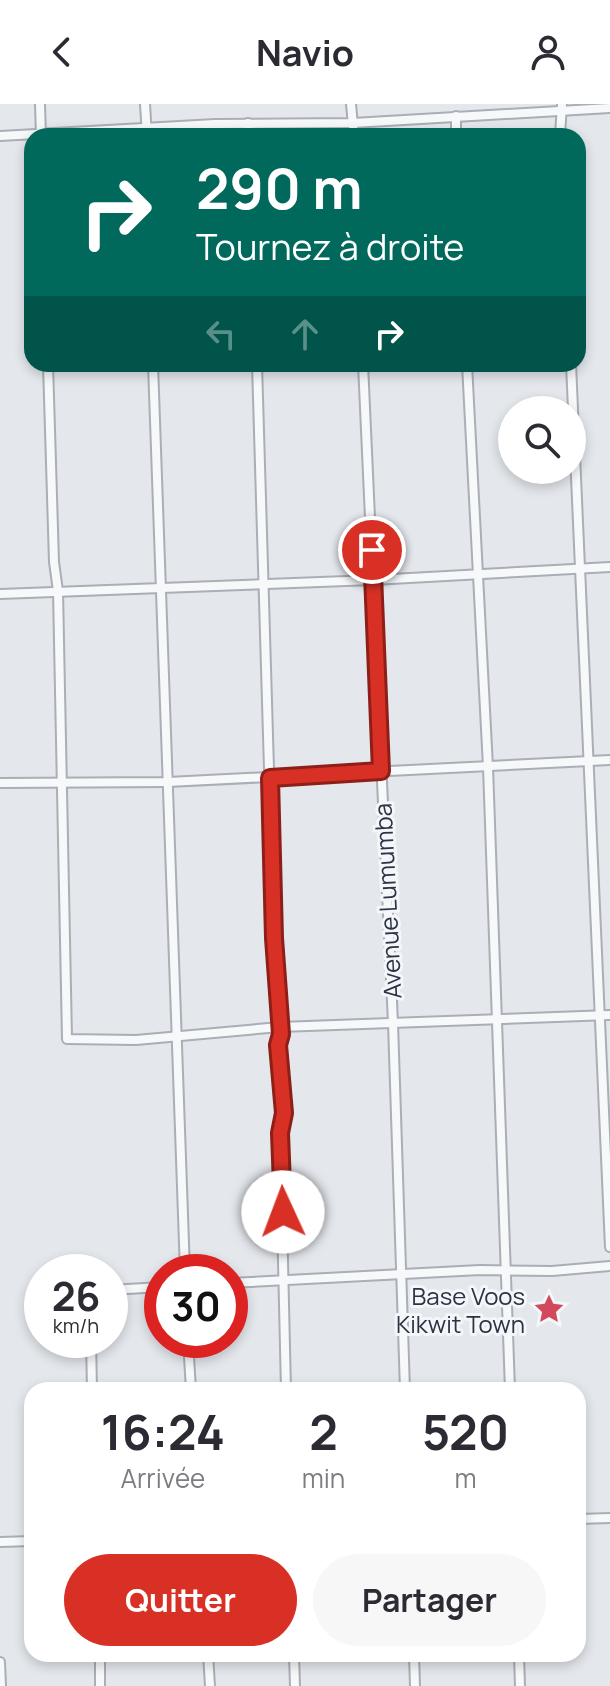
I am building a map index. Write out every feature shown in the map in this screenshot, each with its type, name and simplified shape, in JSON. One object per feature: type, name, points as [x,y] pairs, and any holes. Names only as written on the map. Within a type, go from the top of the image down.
[{"type":"street","points":[[40,104],[41,128]]},
{"type":"street","points":[[145,104],[147,128]]},
{"type":"street","points":[[351,104],[353,128]]},
{"type":"street","points":[[457,128],[461,104]]},
{"type":"street","points":[[192,128],[248,123],[353,123],[560,107],[610,108]]},
{"type":"street","points":[[560,107],[560,128]]},
{"type":"street","points":[[248,123],[248,128]]},
{"type":"street","points":[[0,136],[24,135]]},
{"type":"street","points":[[48,372],[54,562],[58,591],[67,1039],[136,1040],[280,1027],[605,1015]]},
{"type":"street","points":[[153,372],[184,1254]]},
{"type":"street","points":[[257,372],[280,1027],[286,1382]]},
{"type":"street","name":"Avenue Lumumba","points":[[363,372],[393,1023],[405,1382]]},
{"type":"street","points":[[467,372],[488,767],[510,1382]]},
{"type":"street","points":[[571,372],[589,760],[605,1015],[610,1247]]},
{"type":"street","points":[[0,594],[373,580],[610,567]]},
{"type":"street","points":[[0,783],[168,782],[610,760]]},
{"type":"street","points":[[248,1282],[610,1266]]},
{"type":"street","points":[[91,1358],[92,1382]]},
{"type":"street","points":[[189,1358],[191,1382]]},
{"type":"street","points":[[586,1519],[610,1518]]},
{"type":"street","points":[[0,1542],[24,1541]]},
{"type":"street","points":[[0,1662],[1,1686]]},
{"type":"street","points":[[100,1662],[100,1686]]},
{"type":"street","points":[[208,1662],[210,1686]]},
{"type":"street","points":[[294,1662],[295,1686]]},
{"type":"street","points":[[414,1662],[415,1686]]},
{"type":"street","points":[[519,1662],[520,1686]]},
{"type":"place","name":"Base Voos Kikwit Town","points":[[549,1309]]},
{"type":"route","points":[[283,1212],[280,1133],[284,1113],[278,1045],[281,1034],[274,938],[270,778],[381,771],[372,550]]}]
